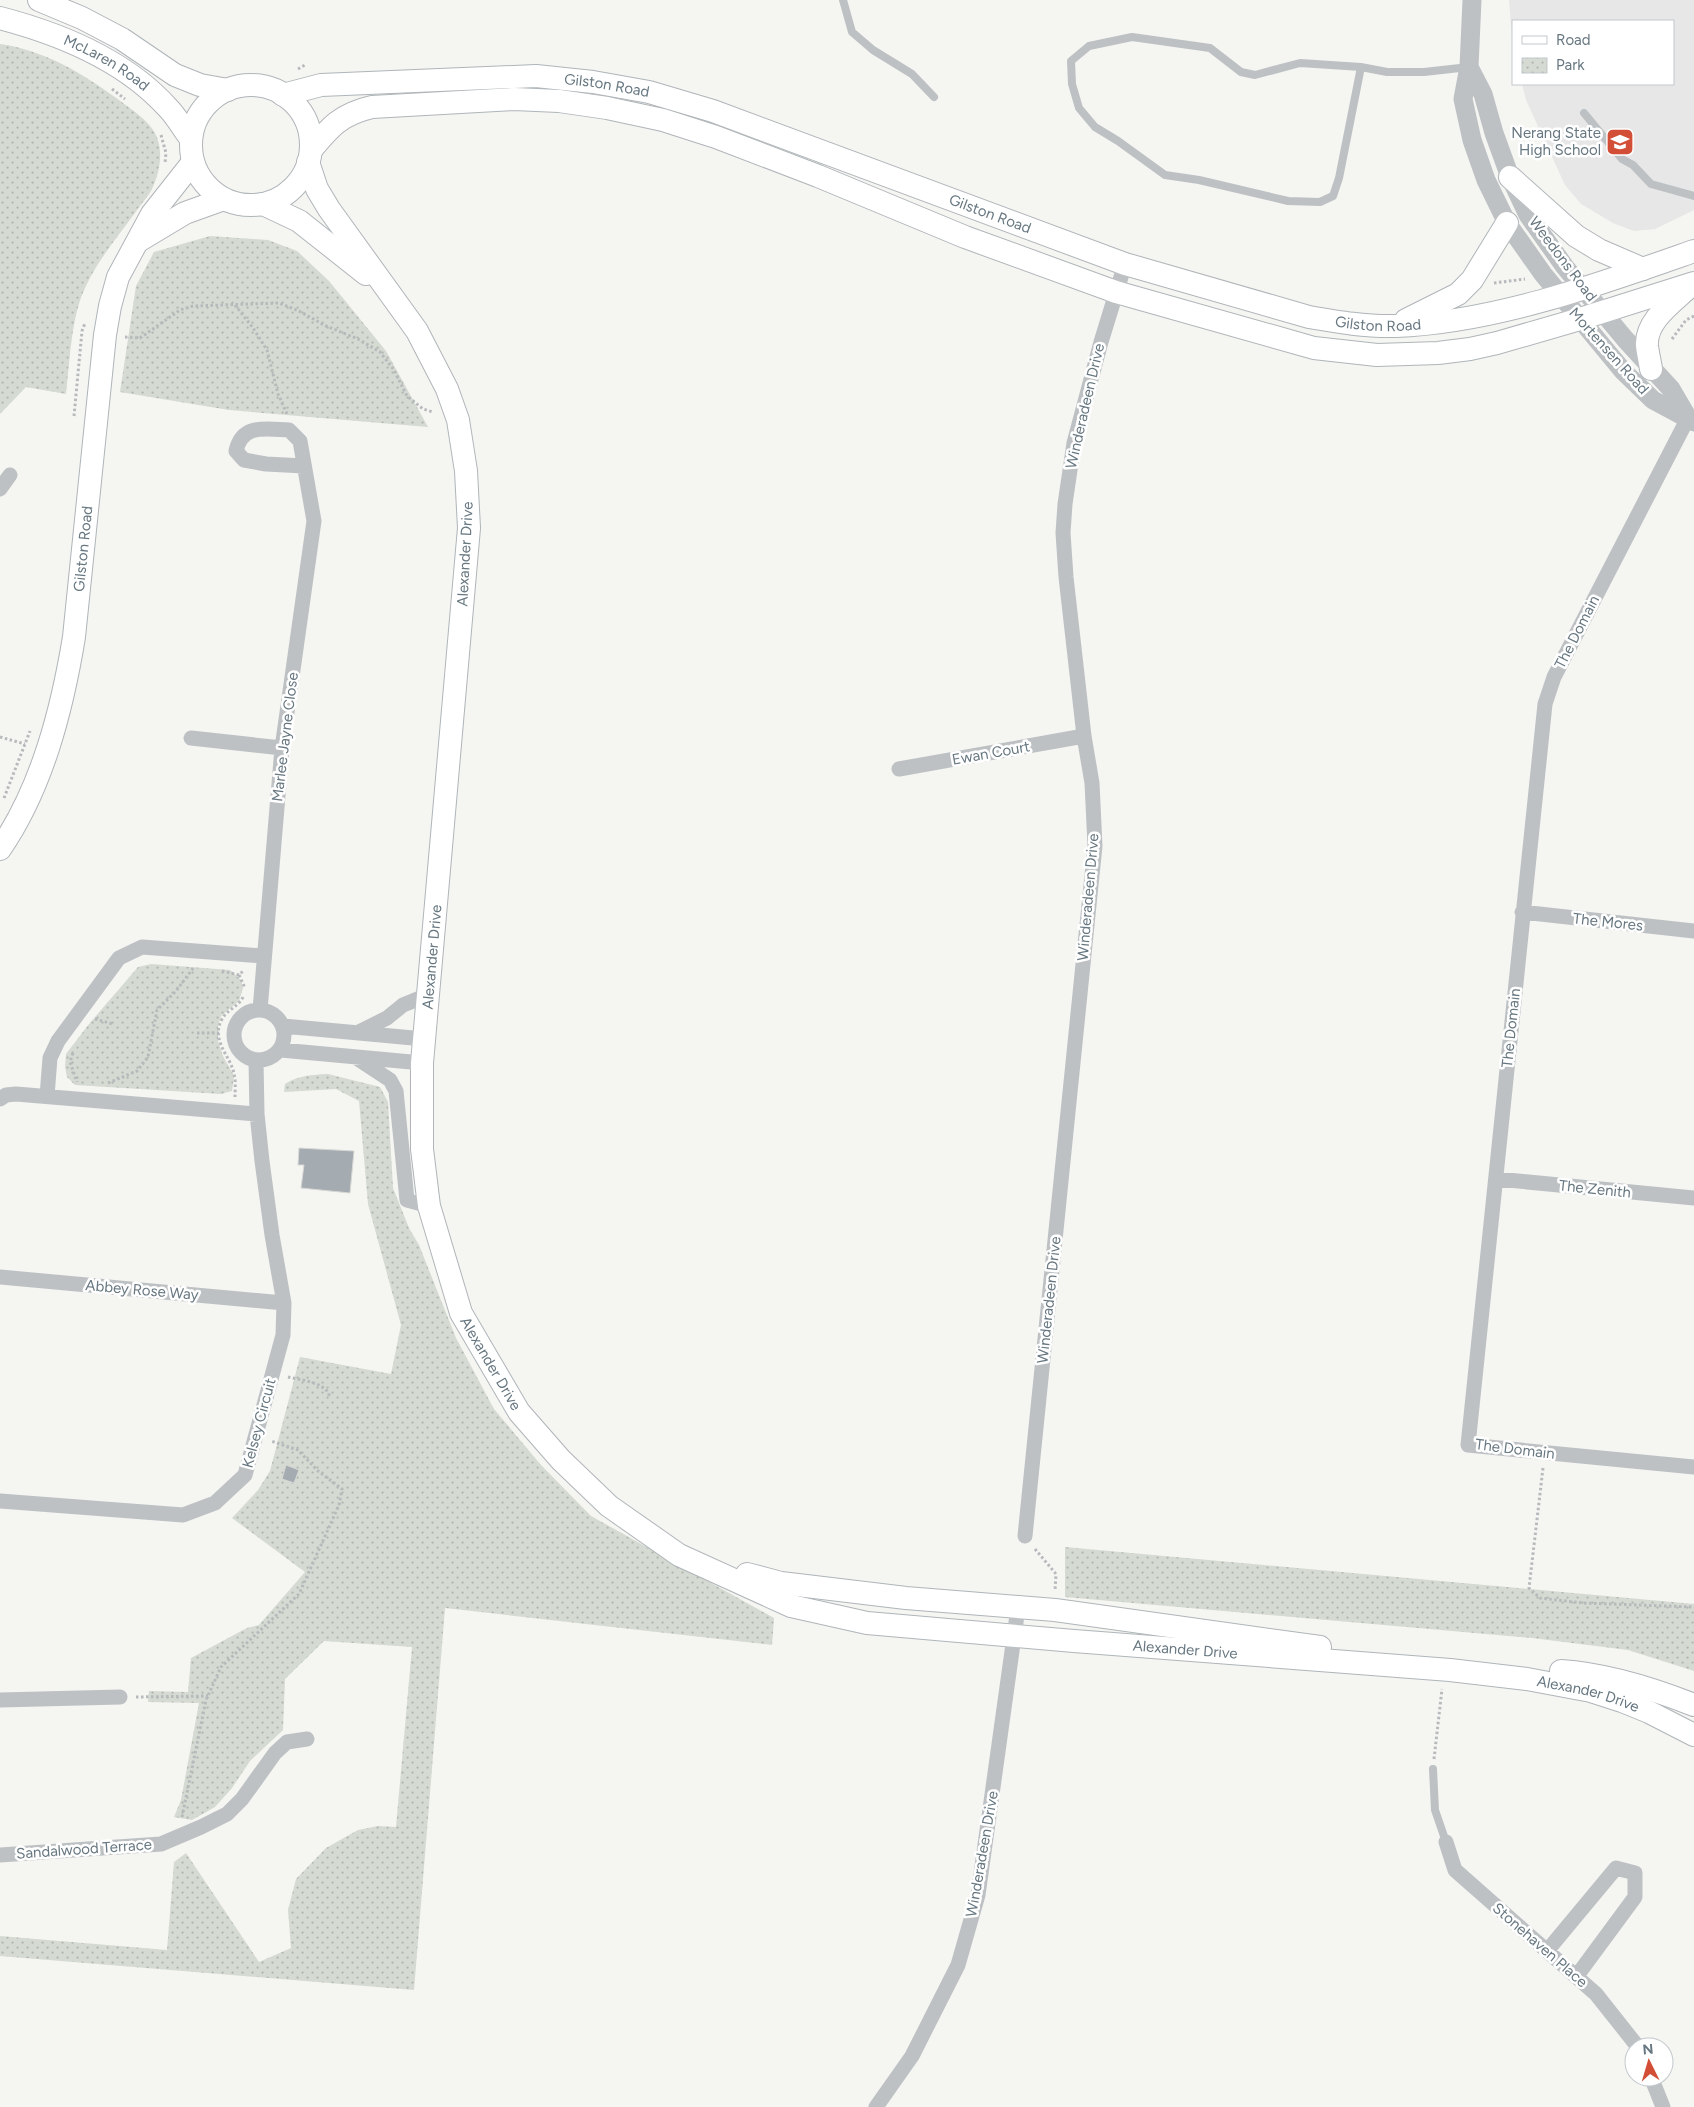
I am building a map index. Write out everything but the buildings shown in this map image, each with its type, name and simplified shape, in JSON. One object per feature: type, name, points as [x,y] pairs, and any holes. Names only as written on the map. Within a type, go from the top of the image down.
[{"type":"main road","name":"McLaren Road","points":[[40,0],[82,18],[122,39],[175,75],[200,85],[228,90]]},
{"type":"main road","name":"McLaren Road","points":[[0,18],[31,26],[67,40],[96,54],[123,71],[146,87],[168,108],[191,139]]},
{"type":"main road","name":"Gilston Road","points":[[283,95],[321,85],[536,76],[593,82],[649,92],[713,111],[1125,264],[1309,317],[1340,322],[1394,326],[1464,318],[1583,288],[1694,251]]},
{"type":"main road","points":[[241,86],[268,88],[283,95],[296,106],[304,119],[310,134],[310,156],[302,177],[292,189],[278,199],[263,204],[243,205],[224,199],[210,190],[200,178],[193,162],[191,139],[195,124],[203,109],[214,98],[228,90],[241,86]]},
{"type":"main road","name":"Gilston Road","points":[[310,156],[329,128],[354,111],[372,107],[514,99],[559,101],[607,108],[663,120],[716,137],[818,176],[965,237],[1116,292],[1314,348],[1377,355],[1438,353],[1498,343],[1693,284]]},
{"type":"main road","name":"Alexander Drive","points":[[310,156],[318,189],[384,288],[412,324],[432,357],[447,389],[458,420],[466,471],[469,528],[430,994],[422,1063],[422,1149],[429,1206],[461,1313],[519,1412],[561,1460],[609,1506],[679,1555],[791,1606],[867,1623],[1450,1670],[1527,1679],[1590,1691],[1622,1701],[1649,1712],[1694,1735]]},
{"type":"main road","name":"Gilston Road","points":[[0,849],[17,820],[36,780],[66,684],[74,638],[105,335],[118,277],[152,214],[193,162]]},
{"type":"main road","points":[[1510,177],[1576,236],[1599,250],[1643,269]]},
{"type":"main road","name":"Gilston Road","points":[[138,242],[164,224],[185,213],[224,199]]},
{"type":"main road","name":"Alexander Drive","points":[[263,204],[299,221],[384,288]]},
{"type":"main road","points":[[1394,326],[1458,294],[1472,280],[1506,223]]},
{"type":"main road","points":[[1651,369],[1647,344],[1648,334],[1654,321],[1693,284]]},
{"type":"main road","name":"Alexander Drive","points":[[679,1555],[781,1583],[906,1598],[1055,1610],[1344,1650],[1576,1672],[1644,1687],[1694,1705]]},
{"type":"street","name":"Weedons Road","points":[[1472,0],[1469,67],[1463,99],[1472,140],[1486,180],[1506,223],[1560,294]]},
{"type":"street","name":"Weedons Road","points":[[1469,67],[1483,94],[1494,133],[1510,177],[1528,214],[1557,257],[1603,311]]},
{"type":"street","name":"Winderadeen Drive","points":[[1025,1536],[1095,846],[1092,783],[1084,736],[1066,577],[1063,533],[1065,504],[1074,443],[1125,264]]},
{"type":"street","name":"Mortensen Road","points":[[1560,294],[1623,371],[1653,400],[1691,420]]},
{"type":"street","name":"Mortensen Road","points":[[1603,311],[1651,369],[1671,389],[1691,420]]},
{"type":"street","name":"The Domain","points":[[1691,420],[1549,689],[1545,704],[1468,1445],[1694,1467]]},
{"type":"street","points":[[289,430],[255,429],[246,433],[238,441],[236,451],[244,460],[266,464],[304,466]]},
{"type":"street","name":"Marlee Jayne Close","points":[[260,1010],[259,956],[282,748],[314,521],[300,441],[289,430]]},
{"type":"street","points":[[0,488],[10,475]]},
{"type":"street","name":"Ewan Court","points":[[899,769],[1084,736]]},
{"type":"street","points":[[191,738],[282,748]]},
{"type":"street","name":"The Mores","points":[[1522,912],[1694,931]]},
{"type":"street","points":[[47,1096],[50,1058],[58,1041],[119,958],[142,947],[259,956]]},
{"type":"street","points":[[357,1033],[387,1018],[403,1005],[430,994]]},
{"type":"street","points":[[260,1010],[274,1014],[283,1026],[285,1039],[281,1050],[272,1057],[256,1061],[240,1052],[235,1044],[234,1034],[236,1025],[241,1017],[248,1012],[260,1010]]},
{"type":"street","points":[[283,1026],[424,1040]]},
{"type":"street","points":[[281,1050],[422,1063]]},
{"type":"street","points":[[355,1057],[390,1080],[396,1091],[407,1200],[429,1206]]},
{"type":"street","name":"Kelsey Circuit","points":[[0,1501],[183,1515],[215,1502],[245,1475],[283,1336],[284,1303],[272,1235],[257,1114],[256,1061]]},
{"type":"street","points":[[0,1099],[6,1095],[16,1094],[257,1114]]},
{"type":"street","name":"The Zenith","points":[[1497,1179],[1694,1198]]},
{"type":"street","name":"Abbey Rose Way","points":[[0,1277],[284,1303]]},
{"type":"street","name":"Winderadeen Drive","points":[[876,2107],[912,2056],[958,1965],[978,1895],[1016,1636],[1018,1608]]},
{"type":"street","points":[[0,1700],[120,1698]]},
{"type":"street","name":"Sandalwood Terrace","points":[[0,1855],[161,1844],[201,1828],[227,1814],[242,1799],[275,1753],[287,1742],[306,1739]]},
{"type":"street","name":"Stonehaven Place","points":[[1446,1842],[1455,1870],[1596,1994],[1630,2037]]},
{"type":"street","points":[[1547,1951],[1616,1868],[1635,1873],[1635,1897],[1576,1977]]},
{"type":"street","points":[[1654,2087],[1663,2107]]},
{"type":"lane","points":[[844,0],[852,32],[873,50],[912,74],[934,97]]},
{"type":"lane","points":[[1361,67],[1340,178],[1333,196],[1320,202],[1288,201],[1199,180],[1164,175],[1118,141],[1095,127],[1079,108],[1072,84],[1071,61],[1089,46],[1132,37],[1210,48],[1241,72],[1255,75],[1300,62],[1361,67],[1386,72],[1424,72],[1469,67]]},
{"type":"lane","points":[[1584,113],[1622,159],[1633,165],[1650,184],[1694,196]]},
{"type":"lane","points":[[1433,1769],[1434,1810],[1446,1842]]},
{"type":"path","points":[[108,87],[130,103]]},
{"type":"path","points":[[158,130],[166,153],[165,169]]},
{"type":"path","points":[[1490,284],[1530,278]]},
{"type":"path","points":[[124,337],[140,338],[180,310],[193,306],[279,303],[358,339],[380,352],[394,370],[407,396],[423,408],[458,420]]},
{"type":"path","points":[[235,305],[267,350],[278,394],[287,410],[289,430]]},
{"type":"path","points":[[73,424],[82,331],[87,314]]},
{"type":"path","points":[[1672,340],[1686,320],[1694,316]]},
{"type":"path","points":[[4,799],[32,724]]},
{"type":"path","points":[[0,737],[25,744]]},
{"type":"path","points":[[239,976],[259,956]]},
{"type":"path","points":[[103,1084],[111,1083],[137,1071],[148,1057],[157,1010],[176,991],[194,967],[203,967]]},
{"type":"path","points":[[220,970],[239,976],[245,987],[245,994],[241,1002],[222,1018],[219,1033],[224,1054],[234,1074],[235,1113]]},
{"type":"path","points":[[90,1026],[101,1012]]},
{"type":"path","points":[[95,1019],[113,1024]]},
{"type":"path","points":[[197,1033],[219,1033]]},
{"type":"path","points":[[76,1046],[70,1062],[78,1084],[88,1084],[84,1099]]},
{"type":"path","points":[[273,1373],[312,1382],[328,1391],[328,1398]]},
{"type":"path","points":[[161,1844],[181,1821],[208,1696],[221,1668],[299,1594],[339,1505],[342,1489],[318,1472],[298,1450],[256,1436]]},
{"type":"path","points":[[1544,1452],[1529,1588],[1540,1598],[1583,1603],[1694,1607]]},
{"type":"path","points":[[1025,1536],[1056,1574],[1055,1610]]},
{"type":"path","points":[[1433,1769],[1442,1689]]},
{"type":"path","points":[[120,1698],[208,1696]]},
{"type":"shaded area","name":"Nerang State High School","points":[[1509,0],[1694,0],[1694,210],[1655,229],[1634,231],[1613,223],[1581,204],[1565,185],[1526,100],[1522,85],[1674,85],[1674,20],[1512,20],[1512,38]]},
{"type":"green space","points":[[0,44],[32,52],[63,64],[106,90],[134,111],[155,133],[158,140],[160,161],[152,189],[102,258],[81,298],[74,324],[66,394],[26,387],[0,414]]},
{"type":"green space","points":[[210,236],[268,240],[297,251],[329,281],[386,351],[428,427],[229,410],[120,392],[136,286],[154,252]]},
{"type":"green space","points":[[151,964],[230,970],[241,980],[243,988],[239,1001],[221,1016],[218,1026],[218,1041],[223,1056],[234,1076],[232,1091],[221,1094],[75,1085],[67,1077],[65,1067],[66,1054],[138,967]]},
{"type":"green space","points":[[328,1074],[380,1087],[388,1102],[393,1188],[409,1228],[419,1245],[456,1338],[494,1409],[541,1465],[591,1516],[774,1618],[772,1645],[445,1608],[414,1990],[0,1956],[0,1936],[167,1950],[174,1862],[186,1853],[259,1962],[291,1948],[288,1910],[296,1879],[326,1848],[358,1830],[378,1826],[396,1827],[412,1647],[324,1641],[285,1679],[283,1730],[250,1761],[232,1788],[215,1807],[192,1820],[174,1817],[181,1800],[199,1703],[148,1702],[149,1691],[188,1692],[191,1658],[247,1628],[259,1625],[305,1572],[232,1518],[258,1490],[270,1471],[300,1357],[391,1374],[401,1325],[368,1204],[359,1101],[336,1089],[284,1092],[285,1084],[295,1079]]},
{"type":"green space","points":[[1065,1547],[1694,1604],[1694,1671],[1628,1650],[1532,1638],[1065,1597]]},
{"type":"place","name":"Nerang State High School","points":[[1620,142]]}]
